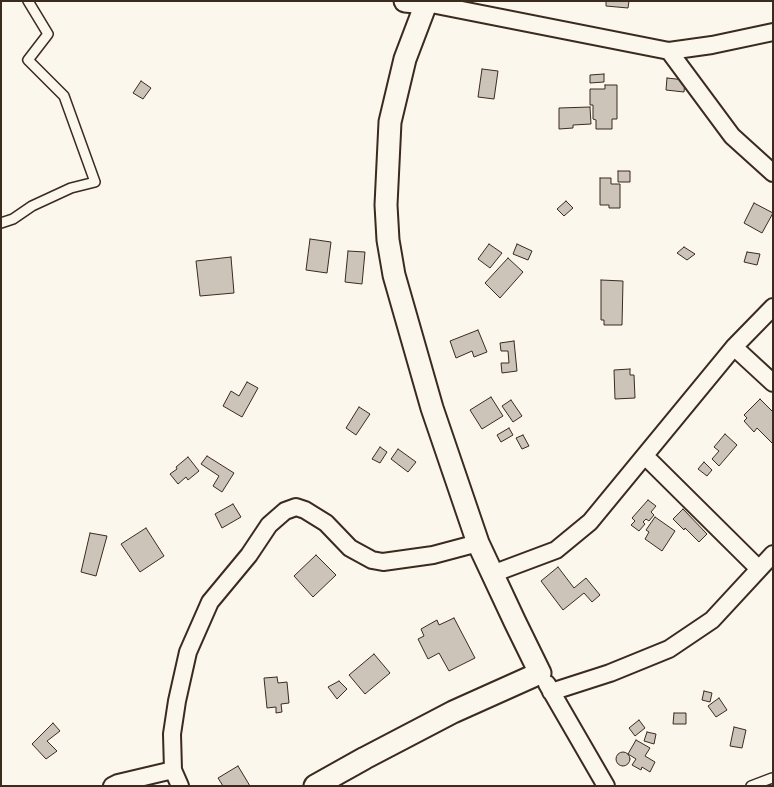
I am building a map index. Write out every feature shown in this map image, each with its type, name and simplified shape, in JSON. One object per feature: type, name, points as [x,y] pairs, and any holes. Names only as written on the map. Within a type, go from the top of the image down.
[{"type":"street","points":[[405,1],[427,2],[669,51],[712,45],[773,32]]},
{"type":"street","points":[[427,2],[405,59],[390,122],[386,206],[388,240],[394,275],[432,408],[478,543],[540,672],[606,786]]},
{"type":"street","points":[[669,51],[732,136],[773,173]]},
{"type":"street","points":[[492,574],[556,550],[590,522],[734,347],[773,306]]},
{"type":"street","points":[[734,347],[773,382]]},
{"type":"street","points":[[645,456],[758,569]]},
{"type":"street","points":[[180,786],[173,770],[172,734],[188,652],[210,602],[249,555],[269,525],[285,511],[296,507],[305,510],[326,523],[350,548],[372,560],[383,562],[433,555],[478,543]]},
{"type":"street","points":[[551,692],[610,674],[668,649],[712,620],[773,554]]},
{"type":"street","points":[[315,786],[453,712],[540,672]]},
{"type":"street","points":[[112,786],[173,770]]},
{"type":"lane","points":[[1,223],[13,219],[32,206],[71,188],[95,182],[64,96],[28,60],[48,34],[28,1]]},
{"type":"lane","points":[[751,786],[772,778]]},
{"type":"building","points":[[606,1],[629,1],[628,8],[606,6]]},
{"type":"building","points":[[482,69],[498,71],[494,99],[478,97]]},
{"type":"building","points":[[604,74],[604,82],[590,83],[590,75]]},
{"type":"building","points":[[667,78],[685,80],[684,92],[666,90]]},
{"type":"building","points":[[141,81],[151,88],[143,99],[133,93]]},
{"type":"building","points":[[605,85],[617,85],[617,119],[612,119],[612,129],[596,129],[596,120],[593,119],[593,105],[590,105],[590,89],[605,89]]},
{"type":"building","points":[[590,107],[591,124],[573,125],[573,128],[559,129],[559,108]]},
{"type":"building","points":[[618,171],[630,171],[630,182],[618,182]]},
{"type":"building","points":[[600,178],[611,178],[611,184],[620,184],[620,208],[609,208],[609,205],[600,205]]},
{"type":"building","points":[[566,201],[573,208],[564,216],[557,209]]},
{"type":"building","points":[[754,203],[773,213],[762,233],[744,223]]},
{"type":"building","points":[[310,239],[331,242],[327,273],[306,270]]},
{"type":"building","points":[[489,244],[502,253],[490,268],[478,259]]},
{"type":"building","points":[[517,244],[532,251],[528,260],[513,254]]},
{"type":"building","points":[[684,247],[695,254],[687,260],[677,253]]},
{"type":"building","points":[[348,251],[365,252],[362,284],[345,282]]},
{"type":"building","points":[[747,252],[760,254],[757,265],[744,262]]},
{"type":"building","points":[[231,257],[234,293],[200,296],[196,261]]},
{"type":"building","points":[[508,258],[523,272],[500,298],[485,283]]},
{"type":"building","points":[[601,280],[623,281],[622,325],[604,325],[604,320],[601,320]]},
{"type":"building","points":[[478,330],[487,352],[474,357],[472,351],[456,358],[450,341]]},
{"type":"building","points":[[514,341],[517,371],[502,373],[501,363],[509,363],[508,351],[501,351],[500,343]]},
{"type":"building","points":[[630,369],[630,375],[634,375],[635,398],[615,399],[614,370]]},
{"type":"building","points":[[247,382],[258,388],[242,417],[223,406],[231,391],[239,396]]},
{"type":"building","points":[[491,397],[503,416],[482,429],[470,410]]},
{"type":"building","points":[[760,399],[773,412],[773,444],[757,428],[754,432],[744,421],[747,418],[744,415]]},
{"type":"building","points":[[511,400],[522,416],[513,422],[502,406]]},
{"type":"building","points":[[359,407],[370,414],[356,435],[346,428]]},
{"type":"building","points":[[509,428],[513,435],[501,442],[497,435]]},
{"type":"building","points":[[725,434],[737,445],[719,466],[712,459],[719,451],[714,447]]},
{"type":"building","points":[[523,435],[529,446],[522,449],[516,438]]},
{"type":"building","points":[[380,447],[387,452],[380,463],[372,459]]},
{"type":"building","points":[[398,449],[416,462],[408,472],[391,459]]},
{"type":"building","points":[[207,456],[234,473],[222,492],[213,486],[219,476],[201,464]]},
{"type":"building","points":[[188,457],[199,471],[188,480],[186,477],[178,484],[170,474]]},
{"type":"building","points":[[704,462],[712,470],[707,476],[698,469]]},
{"type":"building","points":[[648,500],[656,506],[651,512],[654,515],[649,521],[646,519],[643,522],[645,524],[639,531],[631,525],[635,521],[632,518]]},
{"type":"building","points":[[233,504],[241,517],[222,528],[215,514]]},
{"type":"building","points":[[683,509],[707,534],[699,542],[673,519]]},
{"type":"building","points":[[655,517],[675,531],[662,551],[645,539],[649,532],[646,530]]},
{"type":"building","points":[[146,528],[164,556],[140,572],[121,544]]},
{"type":"building","points":[[90,533],[107,536],[96,576],[81,572]]},
{"type":"building","points":[[316,555],[336,575],[313,597],[294,576]]},
{"type":"building","points":[[558,567],[574,588],[586,578],[600,595],[592,602],[584,593],[563,610],[541,581]]},
{"type":"building","points":[[454,618],[475,658],[449,671],[439,653],[428,659],[418,639],[424,636],[421,629],[437,620],[439,625]]},
{"type":"building","points":[[374,654],[390,673],[365,694],[349,675]]},
{"type":"building","points":[[277,677],[278,683],[287,682],[289,703],[281,704],[282,712],[276,713],[276,707],[267,708],[264,678]]},
{"type":"building","points":[[339,681],[347,689],[337,699],[328,687]]},
{"type":"building","points":[[704,691],[712,693],[710,702],[702,700]]},
{"type":"building","points":[[719,698],[727,710],[716,717],[708,706]]},
{"type":"building","points":[[674,713],[686,713],[686,724],[673,724]]},
{"type":"building","points":[[639,720],[645,728],[635,736],[629,728]]},
{"type":"building","points":[[53,723],[60,731],[47,741],[57,751],[46,759],[32,744]]},
{"type":"building","points":[[734,727],[746,730],[742,748],[730,746]]},
{"type":"building","points":[[647,732],[656,734],[654,744],[644,741]]},
{"type":"building","points":[[636,740],[650,748],[645,756],[655,762],[650,772],[642,767],[641,770],[632,765],[636,759],[628,754]]},
{"type":"building","points":[[623,752],[628,754],[630,759],[628,764],[623,766],[618,764],[616,759],[618,754]]},
{"type":"building","points":[[238,766],[250,786],[223,786],[218,778]]}]
